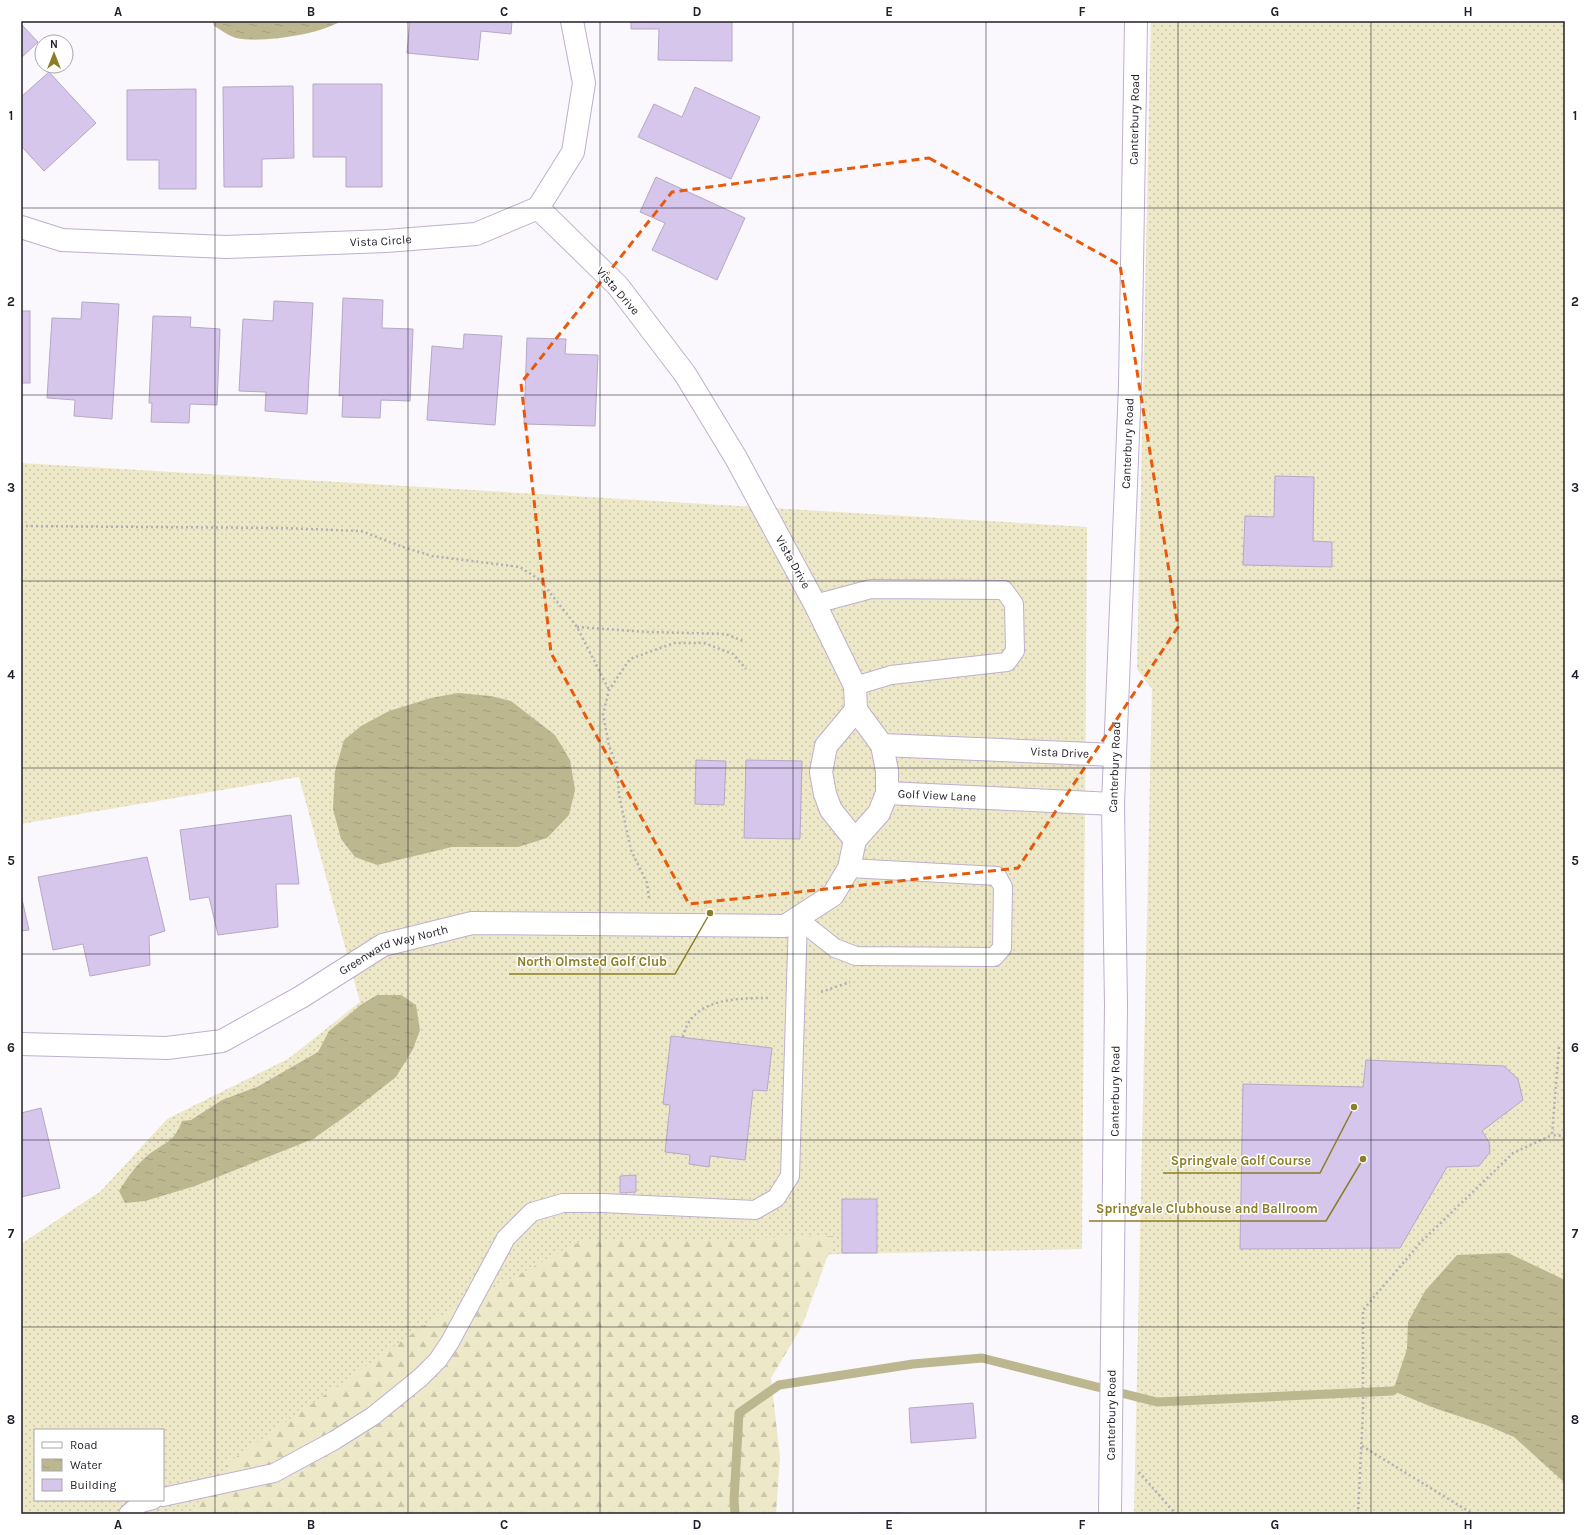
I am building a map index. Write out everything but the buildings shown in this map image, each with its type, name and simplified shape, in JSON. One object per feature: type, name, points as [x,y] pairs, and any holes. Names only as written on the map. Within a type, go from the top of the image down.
[{"type":"street","points":[[538,208],[573,152],[584,83],[572,21]]},
{"type":"street","name":"Canterbury Road","points":[[1110,1514],[1116,1006],[1113,804],[1130,386],[1136,21]]},
{"type":"street","name":"Vista Circle","points":[[21,227],[62,240],[226,247],[386,241],[476,234],[538,208]]},
{"type":"street","name":"Vista Drive","points":[[538,208],[618,286],[685,374],[736,458],[815,604],[855,686],[856,710]]},
{"type":"street","points":[[855,840],[832,810],[825,794],[821,772],[826,746],[856,710],[882,745],[887,771],[887,793]]},
{"type":"street","name":"Vista Drive","points":[[882,745],[1115,755]]},
{"type":"street","name":"Golf View Lane","points":[[791,923],[833,895],[849,868],[855,840],[879,813],[887,793],[1113,804]]},
{"type":"street","name":"Greenward Way North","points":[[21,1044],[167,1048],[222,1041],[301,997],[383,945],[472,923],[791,923]]},
{"type":"lane","points":[[815,604],[871,589],[1004,590],[1014,604],[1015,651],[1007,662],[891,675],[855,686]]},
{"type":"lane","points":[[164,1497],[274,1473],[335,1440],[373,1416],[420,1378],[438,1360],[450,1342],[506,1238],[532,1212],[563,1203],[602,1203],[755,1210],[776,1198],[790,1176],[791,923],[835,948],[856,956],[994,957],[1002,948],[1003,887],[997,876],[849,868]]},
{"type":"lane","points":[[128,1514],[141,1503],[149,1501]]},
{"type":"path","points":[[21,526],[282,528],[361,531],[432,556],[520,566],[540,580],[577,627],[609,690]]},
{"type":"path","points":[[577,627],[648,632],[726,634],[743,641]]},
{"type":"path","points":[[650,902],[647,883],[631,850],[619,795],[617,766],[609,746],[603,714],[609,690],[630,660],[674,643],[704,643],[733,654],[746,669]]},
{"type":"path","points":[[820,992],[852,981]]},
{"type":"path","points":[[683,1037],[685,1027],[692,1016],[704,1007],[719,1002],[749,998],[773,998]]},
{"type":"path","points":[[1552,1135],[1559,1047]]},
{"type":"path","points":[[1358,1514],[1363,1412],[1363,1310],[1421,1242],[1513,1152],[1552,1135],[1565,1136]]},
{"type":"path","points":[[1362,1446],[1473,1514]]},
{"type":"path","points":[[1135,1468],[1174,1514]]},
{"type":"highlighted area","points":[[929,158],[1120,265],[1178,627],[1018,868],[689,904],[551,653],[521,383],[672,192]]},
{"type":"green space","points":[[1151,21],[1565,21],[1565,1514],[1134,1514],[1152,689],[1137,669]]},
{"type":"green space","points":[[1564,21],[1565,200],[1561,202]]},
{"type":"green space","points":[[21,463],[1087,527],[1082,1249],[608,1259],[352,1514],[21,1514],[21,1244],[101,1191],[167,1119],[288,1059],[360,1002],[299,777],[21,824]]},
{"type":"green space","points":[[835,1236],[802,1326],[771,1378],[780,1457],[776,1514],[189,1514],[229,1462],[426,1324],[585,1239],[708,1240]]},
{"type":"water","points":[[213,21],[341,21],[319,30],[290,37],[274,39],[247,39],[233,37],[214,26]]},
{"type":"water","points":[[458,693],[491,696],[511,701],[555,735],[570,760],[575,790],[569,815],[547,838],[518,847],[452,847],[377,865],[355,857],[341,839],[333,809],[335,771],[344,740],[361,726],[389,711],[431,698]]},
{"type":"water","points":[[377,995],[401,995],[416,1005],[420,1030],[413,1049],[396,1077],[350,1113],[313,1139],[195,1186],[145,1201],[125,1203],[119,1191],[140,1163],[148,1155],[176,1134],[182,1121],[191,1120],[222,1100],[257,1087],[318,1052],[329,1031],[362,1004]]},
{"type":"water","points":[[1508,1253],[1565,1280],[1565,1483],[1514,1437],[1486,1425],[1437,1409],[1393,1391],[1407,1349],[1408,1322],[1425,1291],[1457,1255]]},
{"type":"waterway","points":[[735,1514],[734,1500],[739,1413],[779,1385],[913,1364],[982,1358],[1157,1402],[1393,1391]]},
{"type":"place","name":"North Olmsted Golf Club","points":[[710,913]]},
{"type":"place","name":"Springvale Golf Course","points":[[1354,1107]]},
{"type":"place","name":"Springvale Clubhouse and Ballroom","points":[[1363,1159]]}]
